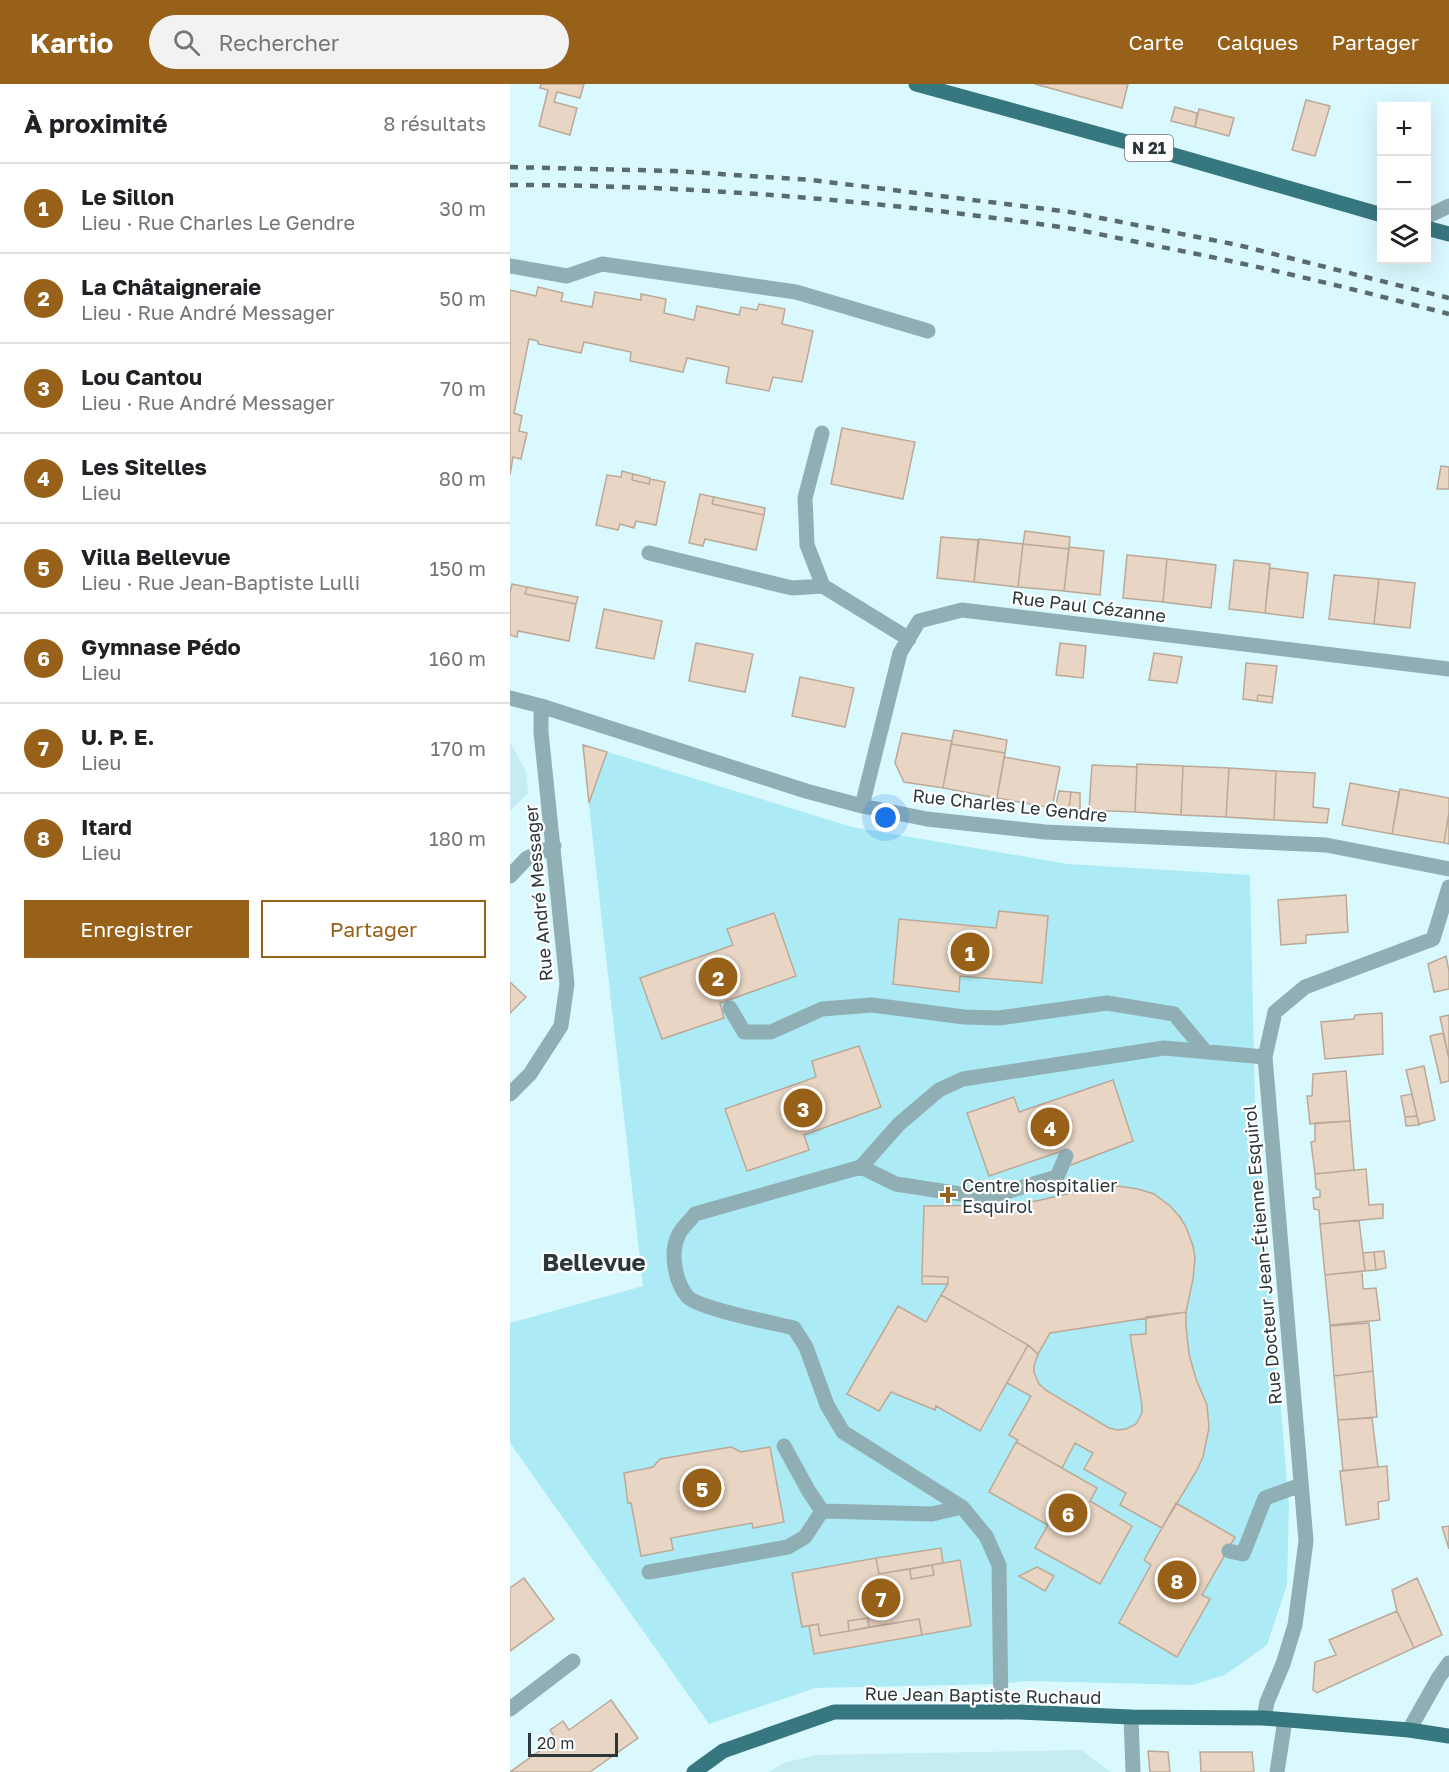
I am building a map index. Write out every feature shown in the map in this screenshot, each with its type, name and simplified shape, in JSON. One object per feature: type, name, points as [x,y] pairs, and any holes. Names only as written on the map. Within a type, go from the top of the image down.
[{"type":"main road","name":"N 21","points":[[916,84],[1377,214]]},
{"type":"main road","points":[[1431,229],[1449,234]]},
{"type":"main road","name":"Rue Jean Baptiste Ruchaud","points":[[694,1772],[723,1751],[834,1712],[1001,1712],[1131,1717],[1264,1718],[1409,1730],[1449,1736]]},
{"type":"street","points":[[1431,215],[1449,206]]},
{"type":"street","points":[[510,266],[567,276],[602,264],[796,292],[928,332]]},
{"type":"street","points":[[822,433],[805,498],[807,545],[823,586]]},
{"type":"street","points":[[649,553],[792,588],[823,586],[909,639]]},
{"type":"street","name":"Rue Paul Cézanne","points":[[862,806],[900,653],[919,621],[962,610],[1449,669]]},
{"type":"street","name":"Rue Charles Le Gendre","points":[[510,699],[541,706],[795,788],[862,806],[927,819],[1045,832],[1326,845],[1449,869]]},
{"type":"street","name":"Rue André Messager","points":[[510,1094],[530,1074],[561,1026],[567,984],[541,732],[541,706]]},
{"type":"street","points":[[510,876],[527,858],[554,846]]},
{"type":"street","name":"Rue Docteur Jean-Étienne Esquirol","points":[[1264,1718],[1267,1702],[1283,1664],[1295,1625],[1306,1541],[1264,1057],[1275,1012],[1305,987],[1433,939],[1449,888]]},
{"type":"street","points":[[730,1008],[744,1032],[771,1032],[822,1010],[872,1005],[964,1017],[999,1018],[1107,1003],[1174,1014],[1205,1051]]},
{"type":"street","points":[[1001,1712],[999,1565],[986,1536],[962,1507],[843,1432],[827,1405],[806,1347],[794,1328],[708,1307],[688,1297],[676,1275],[674,1253],[678,1235],[695,1214],[861,1167],[899,1124],[939,1090],[963,1078],[1164,1048],[1264,1057]]},
{"type":"street","points":[[861,1167],[896,1184],[967,1196],[992,1196],[1057,1177],[1066,1155]]},
{"type":"street","points":[[784,1446],[822,1511]]},
{"type":"street","points":[[1229,1551],[1243,1554],[1265,1498],[1301,1485]]},
{"type":"street","points":[[822,1511],[932,1514],[962,1507]]},
{"type":"street","points":[[649,1572],[788,1547],[805,1537],[822,1511]]},
{"type":"street","points":[[510,1709],[573,1661]]},
{"type":"street","points":[[1409,1730],[1449,1663]]},
{"type":"street","points":[[1131,1717],[1133,1772]]},
{"type":"street","points":[[1277,1772],[1285,1720]]},
{"type":"shaded area","points":[[510,742],[526,771],[528,793],[510,811]]},
{"type":"shaded area","name":"Centre hospitalier Esquirol","points":[[582,744],[852,827],[1068,864],[1250,875],[1255,1102],[1289,1505],[1287,1585],[1267,1645],[1225,1675],[1192,1685],[1026,1681],[999,1684],[815,1688],[709,1724],[510,1443],[510,1323],[643,1286]]},
{"type":"shaded area","points":[[1081,1750],[1111,1772],[769,1772],[783,1763],[816,1755]]},
{"type":"building","points":[[541,84],[584,84],[580,98],[557,92],[554,102],[577,108],[570,135],[539,126],[548,90],[540,88]]},
{"type":"building","points":[[1035,84],[1128,84],[1122,108]]},
{"type":"building","points":[[1306,100],[1330,106],[1315,156],[1292,150]]},
{"type":"building","points":[[1175,107],[1197,113],[1195,127],[1171,121]]},
{"type":"building","points":[[1199,109],[1234,118],[1229,136],[1195,127]]},
{"type":"building","points":[[538,287],[563,293],[561,301],[592,307],[595,292],[641,300],[641,294],[666,299],[664,313],[694,320],[697,306],[739,315],[741,307],[757,310],[759,304],[785,309],[782,324],[813,331],[802,382],[773,377],[769,391],[726,383],[729,367],[687,358],[683,372],[630,361],[631,352],[584,342],[581,353],[538,344],[538,341],[529,339],[514,413],[522,416],[519,431],[527,433],[521,459],[513,457],[510,475],[510,290],[536,296]]},
{"type":"building","points":[[842,428],[915,442],[903,499],[831,484]]},
{"type":"building","points":[[1441,466],[1449,467],[1449,489],[1437,489]]},
{"type":"building","points":[[622,471],[633,474],[632,480],[649,484],[650,479],[665,482],[656,525],[636,521],[634,528],[620,524],[618,530],[596,525],[607,475],[621,477]]},
{"type":"building","points":[[633,474],[650,478],[649,484],[632,480]]},
{"type":"building","points":[[700,494],[714,497],[712,504],[764,515],[756,550],[705,539],[703,546],[689,543]]},
{"type":"building","points":[[714,497],[765,508],[764,515],[712,504]]},
{"type":"building","points":[[1025,531],[1070,537],[1069,549],[1023,544]]},
{"type":"building","points":[[941,537],[978,540],[974,582],[937,578]]},
{"type":"building","points":[[979,539],[1023,544],[1018,587],[974,582]]},
{"type":"building","points":[[1023,544],[1069,549],[1064,591],[1018,587]]},
{"type":"building","points":[[1069,547],[1104,551],[1100,595],[1064,591]]},
{"type":"building","points":[[1127,555],[1167,559],[1163,602],[1123,598]]},
{"type":"building","points":[[1167,559],[1216,565],[1211,608],[1163,602]]},
{"type":"building","points":[[1234,560],[1270,564],[1265,613],[1229,609]]},
{"type":"building","points":[[1270,568],[1308,573],[1303,618],[1265,613]]},
{"type":"building","points":[[1334,575],[1379,579],[1374,624],[1329,619]]},
{"type":"building","points":[[1379,579],[1415,583],[1410,628],[1374,624]]},
{"type":"building","points":[[512,584],[527,587],[525,594],[576,604],[569,641],[518,631],[517,637],[510,635]]},
{"type":"building","points":[[527,587],[578,597],[576,604],[525,594]]},
{"type":"building","points":[[604,609],[662,621],[654,659],[596,648]]},
{"type":"building","points":[[696,643],[753,654],[745,692],[689,681]]},
{"type":"building","points":[[1060,643],[1086,646],[1083,678],[1056,675]]},
{"type":"building","points":[[1154,653],[1182,657],[1177,683],[1149,680]]},
{"type":"building","points":[[1246,663],[1277,666],[1273,697],[1258,695],[1257,701],[1243,699]]},
{"type":"building","points":[[800,677],[854,688],[845,727],[792,716]]},
{"type":"building","points":[[1258,695],[1273,697],[1272,703],[1257,701]]},
{"type":"building","points":[[954,730],[1007,740],[1005,753],[951,744]]},
{"type":"building","points":[[902,733],[952,741],[943,788],[904,782],[895,763]]},
{"type":"building","points":[[951,744],[1005,753],[997,798],[943,788]]},
{"type":"building","points":[[583,745],[607,752],[589,803]]},
{"type":"building","points":[[1004,757],[1060,767],[1052,808],[997,798]]},
{"type":"building","points":[[1137,764],[1183,766],[1181,815],[1135,812]]},
{"type":"building","points":[[1092,765],[1137,767],[1135,812],[1089,810]]},
{"type":"building","points":[[1183,766],[1229,768],[1226,817],[1181,815]]},
{"type":"building","points":[[1229,768],[1276,771],[1274,820],[1226,817]]},
{"type":"building","points":[[1276,771],[1315,773],[1313,807],[1329,809],[1327,823],[1274,820]]},
{"type":"building","points":[[1350,783],[1399,792],[1392,834],[1342,825]]},
{"type":"building","points":[[1400,789],[1449,798],[1444,843],[1392,834]]},
{"type":"building","points":[[1059,791],[1071,792],[1069,809],[1055,808]]},
{"type":"building","points":[[1071,792],[1080,793],[1080,809],[1069,809]]},
{"type":"building","points":[[1449,812],[1449,844],[1444,843]]},
{"type":"building","points":[[1346,895],[1348,932],[1306,935],[1306,943],[1281,945],[1278,900]]},
{"type":"building","points":[[999,911],[1048,916],[1042,983],[960,976],[959,992],[893,984],[899,919],[996,928]]},
{"type":"building","points":[[774,913],[796,976],[720,1003],[724,1018],[662,1039],[640,978],[733,945],[727,929]]},
{"type":"building","points":[[1446,956],[1449,989],[1434,992],[1428,964]]},
{"type":"building","points":[[510,982],[526,997],[510,1013]]},
{"type":"building","points":[[1382,1013],[1383,1054],[1325,1059],[1321,1022],[1354,1019],[1355,1015]]},
{"type":"building","points":[[1449,1015],[1449,1059],[1440,1017]]},
{"type":"building","points":[[1443,1033],[1449,1059],[1449,1081],[1441,1083],[1430,1036]]},
{"type":"building","points":[[859,1046],[881,1107],[804,1135],[809,1150],[747,1171],[725,1109],[816,1077],[812,1061]]},
{"type":"building","points":[[1424,1066],[1435,1120],[1419,1124],[1406,1070]]},
{"type":"building","points":[[1346,1071],[1350,1121],[1310,1124],[1307,1096],[1312,1096],[1313,1074]]},
{"type":"building","points":[[1113,1080],[1133,1141],[1071,1165],[1065,1150],[989,1176],[967,1113],[1014,1097],[1019,1112]]},
{"type":"building","points":[[1412,1094],[1417,1116],[1405,1117],[1401,1096]]},
{"type":"building","points":[[1417,1116],[1419,1125],[1406,1126],[1405,1117]]},
{"type":"building","points":[[1350,1121],[1354,1170],[1315,1174],[1311,1142],[1315,1141],[1315,1123]]},
{"type":"building","points":[[1366,1169],[1369,1205],[1383,1204],[1383,1218],[1320,1224],[1319,1210],[1314,1209],[1313,1198],[1320,1197],[1320,1190],[1316,1189],[1315,1174]]},
{"type":"building","points":[[1118,1186],[1154,1194],[1170,1206],[1186,1227],[1195,1258],[1186,1312],[1050,1333],[1038,1354],[1028,1345],[941,1295],[948,1284],[948,1277],[922,1276],[924,1206],[1005,1205]]},
{"type":"building","points":[[1359,1220],[1365,1271],[1325,1275],[1320,1224]]},
{"type":"building","points":[[1384,1251],[1386,1268],[1376,1270],[1374,1252]]},
{"type":"building","points":[[1374,1252],[1376,1270],[1365,1271],[1363,1253]]},
{"type":"building","points":[[1362,1271],[1363,1289],[1376,1288],[1380,1320],[1330,1325],[1325,1275]]},
{"type":"building","points":[[922,1276],[948,1277],[948,1284],[922,1284]]},
{"type":"building","points":[[941,1295],[1028,1345],[980,1431],[936,1406],[935,1410],[891,1392],[879,1411],[847,1394],[898,1306],[926,1322]]},
{"type":"building","points":[[1186,1312],[1189,1354],[1207,1405],[1209,1428],[1203,1457],[1197,1470],[1162,1528],[1120,1505],[1126,1493],[1084,1469],[1093,1453],[1075,1443],[1062,1468],[1016,1442],[1018,1440],[1009,1435],[1031,1396],[1007,1383],[1028,1345],[1038,1354],[1034,1372],[1039,1384],[1047,1391],[1109,1428],[1126,1429],[1136,1424],[1142,1413],[1130,1335],[1146,1334],[1146,1317]]},
{"type":"building","points":[[1369,1323],[1373,1371],[1334,1376],[1330,1326]]},
{"type":"building","points":[[1373,1371],[1377,1417],[1338,1420],[1334,1376]]},
{"type":"building","points":[[1372,1418],[1378,1467],[1343,1471],[1338,1420]]},
{"type":"building","points":[[1016,1442],[1097,1488],[1090,1501],[1132,1526],[1100,1584],[1035,1548],[1048,1525],[989,1492]]},
{"type":"building","points":[[731,1447],[741,1452],[770,1447],[784,1522],[753,1528],[752,1523],[671,1538],[673,1550],[641,1556],[631,1503],[628,1503],[624,1473],[653,1467],[660,1459]]},
{"type":"building","points":[[1387,1466],[1389,1500],[1378,1502],[1379,1519],[1346,1525],[1340,1471]]},
{"type":"building","points":[[1176,1503],[1235,1537],[1202,1595],[1210,1599],[1177,1657],[1119,1623],[1151,1565],[1144,1560]]},
{"type":"building","points":[[1449,1526],[1449,1549],[1442,1527]]},
{"type":"building","points":[[941,1548],[943,1563],[879,1574],[876,1558]]},
{"type":"building","points":[[876,1558],[879,1574],[910,1569],[911,1579],[934,1575],[932,1565],[960,1560],[971,1626],[922,1635],[919,1619],[869,1627],[868,1618],[848,1621],[849,1631],[820,1636],[818,1624],[802,1627],[792,1573]]},
{"type":"building","points":[[932,1565],[934,1575],[911,1579],[910,1569]]},
{"type":"building","points":[[1037,1567],[1054,1576],[1045,1591],[1019,1576]]},
{"type":"building","points":[[524,1578],[554,1619],[510,1651],[510,1588]]},
{"type":"building","points":[[1417,1578],[1442,1635],[1414,1648],[1397,1611],[1392,1590]]},
{"type":"building","points":[[1397,1611],[1414,1648],[1317,1693],[1313,1690],[1315,1662],[1336,1655],[1329,1640]]},
{"type":"building","points":[[868,1618],[869,1627],[849,1631],[848,1621]]},
{"type":"building","points":[[919,1619],[922,1635],[814,1654],[809,1626],[818,1624],[820,1636]]},
{"type":"building","points":[[611,1700],[638,1738],[590,1772],[510,1772],[556,1739],[550,1730],[563,1721],[569,1730]]},
{"type":"building","points":[[1148,1751],[1168,1752],[1170,1772],[1150,1772]]},
{"type":"building","points":[[1200,1752],[1252,1752],[1254,1772],[1201,1772]]},
{"type":"railway","points":[[510,167],[674,171],[812,180],[1070,212],[1238,245],[1449,298]]},
{"type":"railway","points":[[510,185],[719,191],[998,218],[1067,228],[1226,260],[1449,314]]},
{"type":"place","name":"Le Sillon","points":[[970,952]]},
{"type":"place","name":"La Châtaigneraie","points":[[718,977]]},
{"type":"place","name":"Lou Cantou","points":[[803,1108]]},
{"type":"place","name":"Les Sitelles","points":[[1050,1127]]},
{"type":"place","name":"Centre hospitalier Esquirol","points":[[948,1195]]},
{"type":"place","name":"Villa Bellevue","points":[[702,1488]]},
{"type":"place","name":"Gymnase Pédo","points":[[1068,1513]]},
{"type":"place","name":"Itard","points":[[1177,1580]]},
{"type":"place","name":"U. P. E.","points":[[881,1598]]},
{"type":"district","name":"Bellevue","points":[[594,1261]]}]
